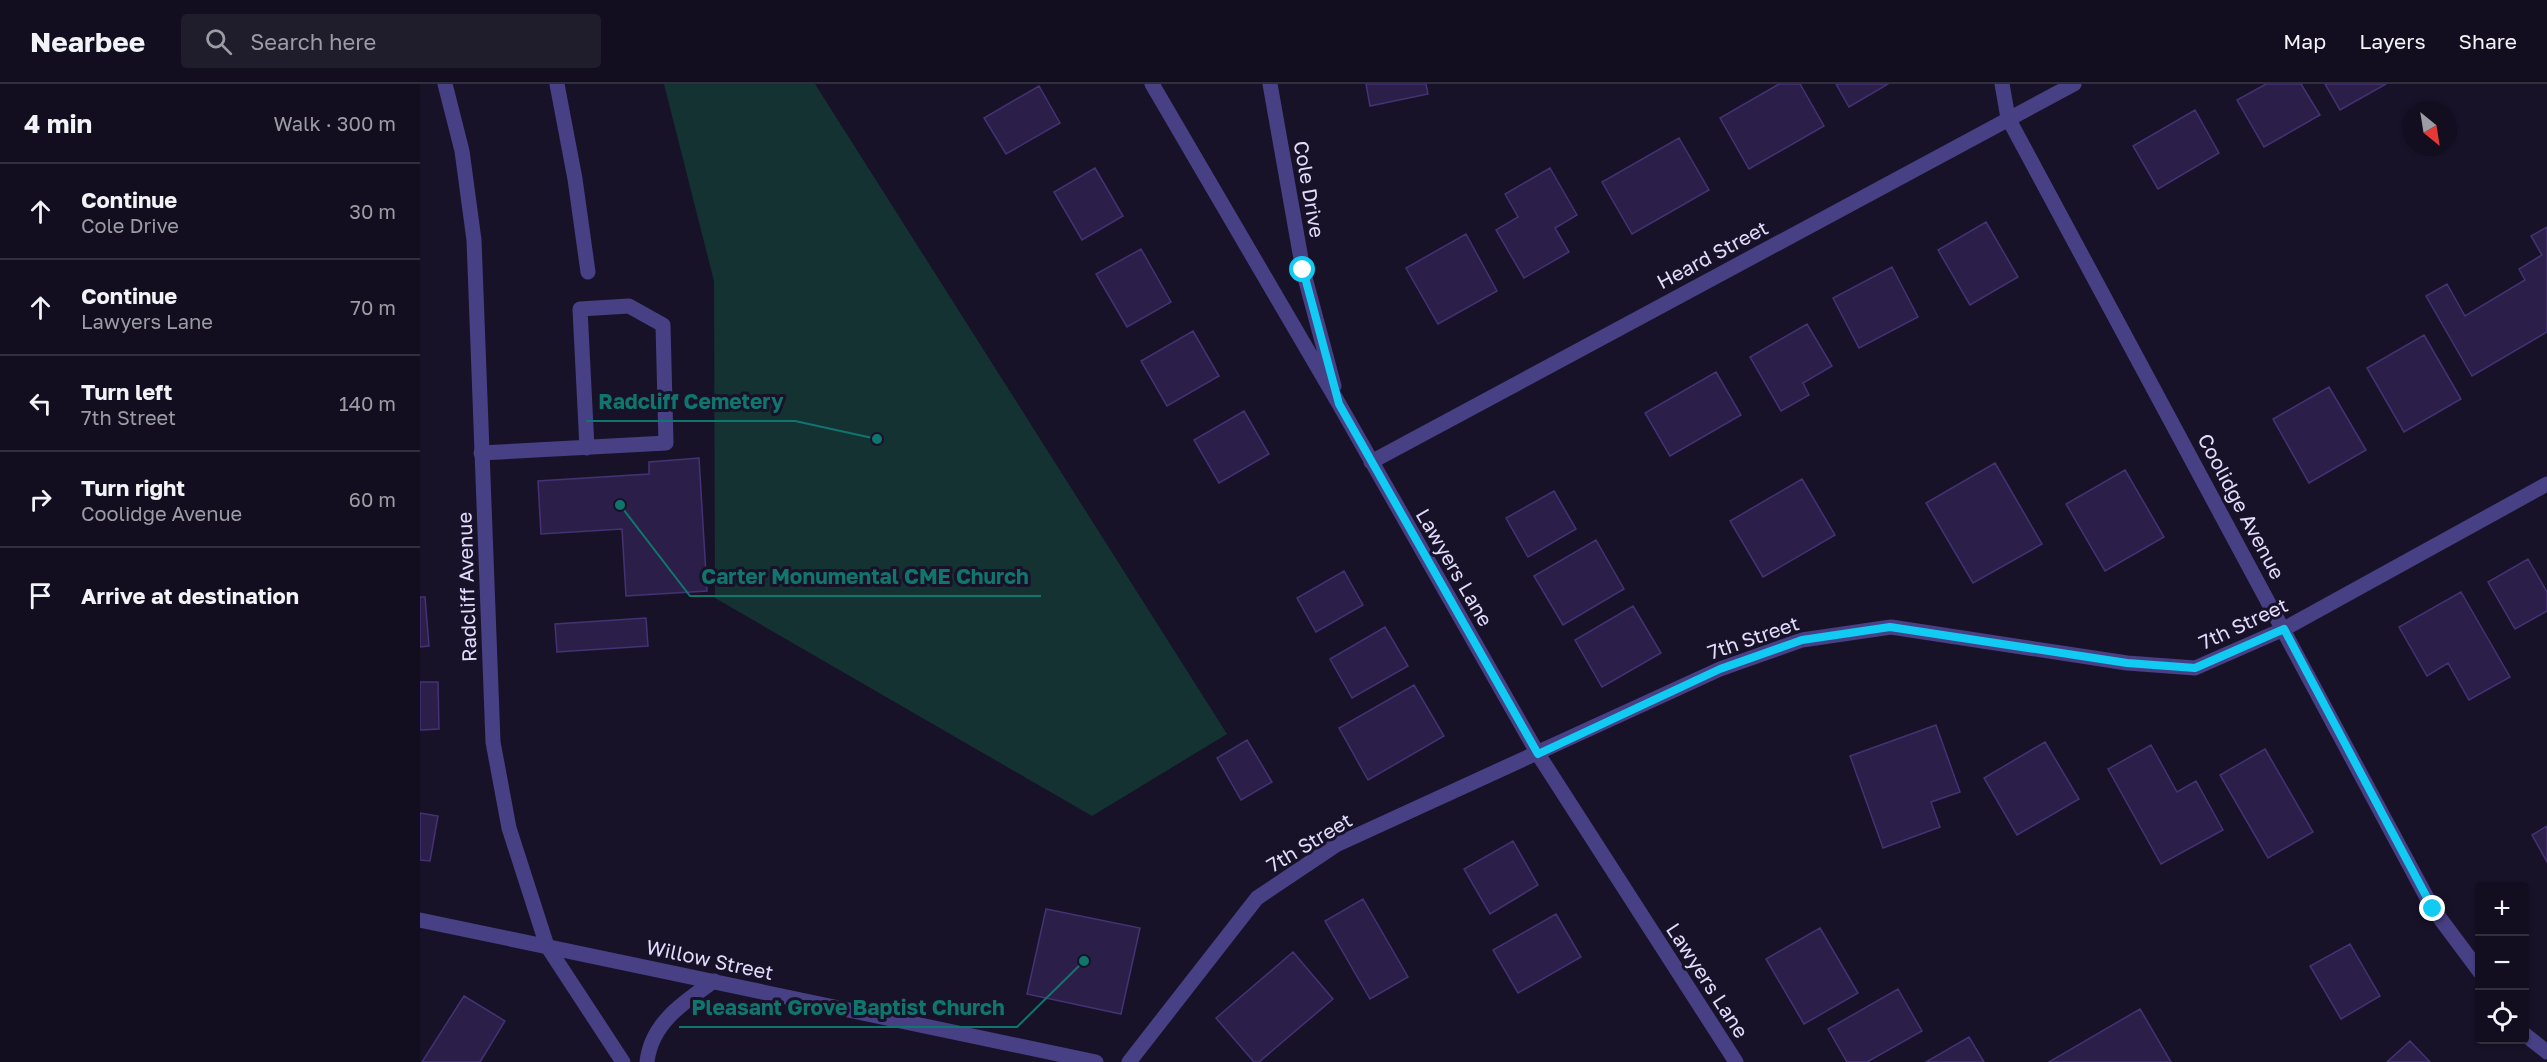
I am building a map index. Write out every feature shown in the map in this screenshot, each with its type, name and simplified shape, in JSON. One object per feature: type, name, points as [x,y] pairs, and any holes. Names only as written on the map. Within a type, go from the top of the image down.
[{"type":"street","name":"Radcliff Avenue","points":[[445,84],[462,151],[474,240],[493,741],[509,828],[548,946],[623,1062]]},
{"type":"street","points":[[557,84],[575,179],[588,272]]},
{"type":"street","name":"Lawyers Lane","points":[[1152,84],[1339,404],[1538,754],[1736,1062]]},
{"type":"street","name":"Cole Drive","points":[[1270,84],[1303,270],[1339,404]]},
{"type":"street","name":"Coolidge Avenue","points":[[2002,84],[2008,118],[2433,909],[2475,965]]},
{"type":"street","name":"Heard Street","points":[[1371,462],[2074,84]]},
{"type":"street","points":[[481,453],[587,448],[666,443],[663,325],[629,306],[580,309],[587,448]]},
{"type":"street","name":"7th Street","points":[[1130,1062],[1257,898],[1336,845],[1720,669],[1802,640],[1890,627],[2127,663],[2195,668],[2284,629],[2547,484]]},
{"type":"street","name":"Willow Street","points":[[420,920],[1096,1062]]},
{"type":"street","points":[[647,1062],[656,1031],[678,1006],[714,981]]},
{"type":"street","points":[[2529,1038],[2547,1052]]},
{"type":"green space","points":[[664,84],[815,84],[1227,734],[1092,816],[715,598],[714,281]]},
{"type":"building","points":[[1366,84],[1426,84],[1428,94],[1370,106]]},
{"type":"building","points":[[1779,84],[1800,84],[1824,126],[1749,169],[1720,118]]},
{"type":"building","points":[[1836,84],[1888,84],[1849,107]]},
{"type":"building","points":[[2266,84],[2301,84],[2320,115],[2264,147],[2237,100]]},
{"type":"building","points":[[2325,84],[2386,84],[2340,110]]},
{"type":"building","points":[[1039,86],[1060,123],[1006,154],[984,118]]},
{"type":"building","points":[[2195,110],[2219,153],[2158,189],[2133,146]]},
{"type":"building","points":[[1679,138],[1709,190],[1632,234],[1602,182]]},
{"type":"building","points":[[1095,168],[1123,216],[1082,240],[1054,192]]},
{"type":"building","points":[[1550,168],[1577,215],[1555,228],[1569,252],[1524,278],[1496,230],[1518,217],[1505,194]]},
{"type":"building","points":[[1986,222],[2018,277],[1970,305],[1938,250]]},
{"type":"building","points":[[2547,227],[2547,332],[2472,376],[2426,296],[2447,284],[2465,316],[2525,280],[2519,269],[2542,255],[2531,236]]},
{"type":"building","points":[[1466,234],[1497,291],[1438,324],[1406,268]]},
{"type":"building","points":[[1141,249],[1171,302],[1127,327],[1096,274]]},
{"type":"building","points":[[1892,267],[1918,317],[1859,348],[1833,298]]},
{"type":"building","points":[[1807,324],[1832,366],[1803,383],[1809,395],[1781,411],[1750,357]]},
{"type":"building","points":[[1193,331],[1219,376],[1167,406],[1141,361]]},
{"type":"building","points":[[2424,335],[2461,399],[2404,432],[2367,368]]},
{"type":"building","points":[[1716,372],[1741,415],[1670,456],[1645,413]]},
{"type":"building","points":[[2329,387],[2366,450],[2309,483],[2273,419]]},
{"type":"building","points":[[1244,411],[1269,454],[1219,483],[1194,440]]},
{"type":"building","points":[[699,458],[707,591],[626,596],[622,529],[541,534],[538,481],[649,474],[649,462]]},
{"type":"building","points":[[1995,463],[2042,544],[1973,583],[1926,503]]},
{"type":"building","points":[[2125,470],[2164,537],[2105,571],[2066,504]]},
{"type":"building","points":[[1802,479],[1835,535],[1763,577],[1730,521]]},
{"type":"building","points":[[1554,491],[1576,529],[1528,557],[1506,518]]},
{"type":"building","points":[[1596,540],[1624,589],[1563,625],[1534,576]]},
{"type":"building","points":[[2528,559],[2547,592],[2547,611],[2515,629],[2488,582]]},
{"type":"building","points":[[1344,571],[1363,605],[1316,632],[1297,598]]},
{"type":"building","points":[[2461,592],[2510,677],[2469,700],[2448,663],[2427,676],[2399,627]]},
{"type":"building","points":[[420,597],[425,597],[429,646],[420,647]]},
{"type":"building","points":[[1633,606],[1661,653],[1602,687],[1575,640]]},
{"type":"building","points":[[646,618],[648,646],[557,652],[555,624]]},
{"type":"building","points":[[1385,627],[1408,666],[1352,698],[1330,659]]},
{"type":"building","points":[[420,682],[438,682],[439,729],[420,730]]},
{"type":"building","points":[[1414,685],[1444,736],[1368,780],[1339,728]]},
{"type":"building","points":[[1936,725],[1960,792],[1931,802],[1940,827],[1883,848],[1850,756]]},
{"type":"building","points":[[1247,740],[1272,782],[1241,800],[1217,758]]},
{"type":"building","points":[[2045,742],[2079,799],[2017,835],[1984,778]]},
{"type":"building","points":[[2151,745],[2177,792],[2196,781],[2223,830],[2161,864],[2108,769]]},
{"type":"building","points":[[2265,749],[2313,832],[2268,858],[2220,775]]},
{"type":"building","points":[[420,813],[438,816],[430,861],[420,860]]},
{"type":"building","points":[[2547,826],[2547,862],[2532,835]]},
{"type":"building","points":[[1513,841],[1538,885],[1490,914],[1464,869]]},
{"type":"building","points":[[1363,899],[1408,977],[1370,999],[1325,921]]},
{"type":"building","points":[[1046,909],[1140,928],[1121,1014],[1027,994]]},
{"type":"building","points":[[1556,914],[1581,957],[1518,993],[1493,950]]},
{"type":"building","points":[[1820,928],[1858,993],[1804,1024],[1766,959]]},
{"type":"building","points":[[2350,944],[2380,996],[2341,1019],[2310,966]]},
{"type":"building","points":[[1293,952],[1333,999],[1259,1062],[1254,1062],[1216,1018]]},
{"type":"building","points":[[1898,989],[1922,1031],[1867,1062],[1847,1062],[1828,1029]]},
{"type":"building","points":[[464,996],[505,1021],[480,1062],[422,1062]]},
{"type":"building","points":[[2140,1009],[2171,1062],[2049,1062]]},
{"type":"building","points":[[1969,1037],[1984,1062],[1926,1062]]},
{"type":"building","points":[[2410,1041],[2430,1062],[2387,1062]]},
{"type":"place","name":"Radcliff Cemetery","points":[[877,439]]},
{"type":"place","name":"Carter Monumental CME Church","points":[[620,505]]},
{"type":"place","name":"Pleasant Grove Baptist Church","points":[[1084,961]]},
{"type":"route","points":[[1303,270],[1339,404],[1538,754],[1720,669],[1802,640],[1890,627],[2127,663],[2195,668],[2284,629],[2433,909]]}]
